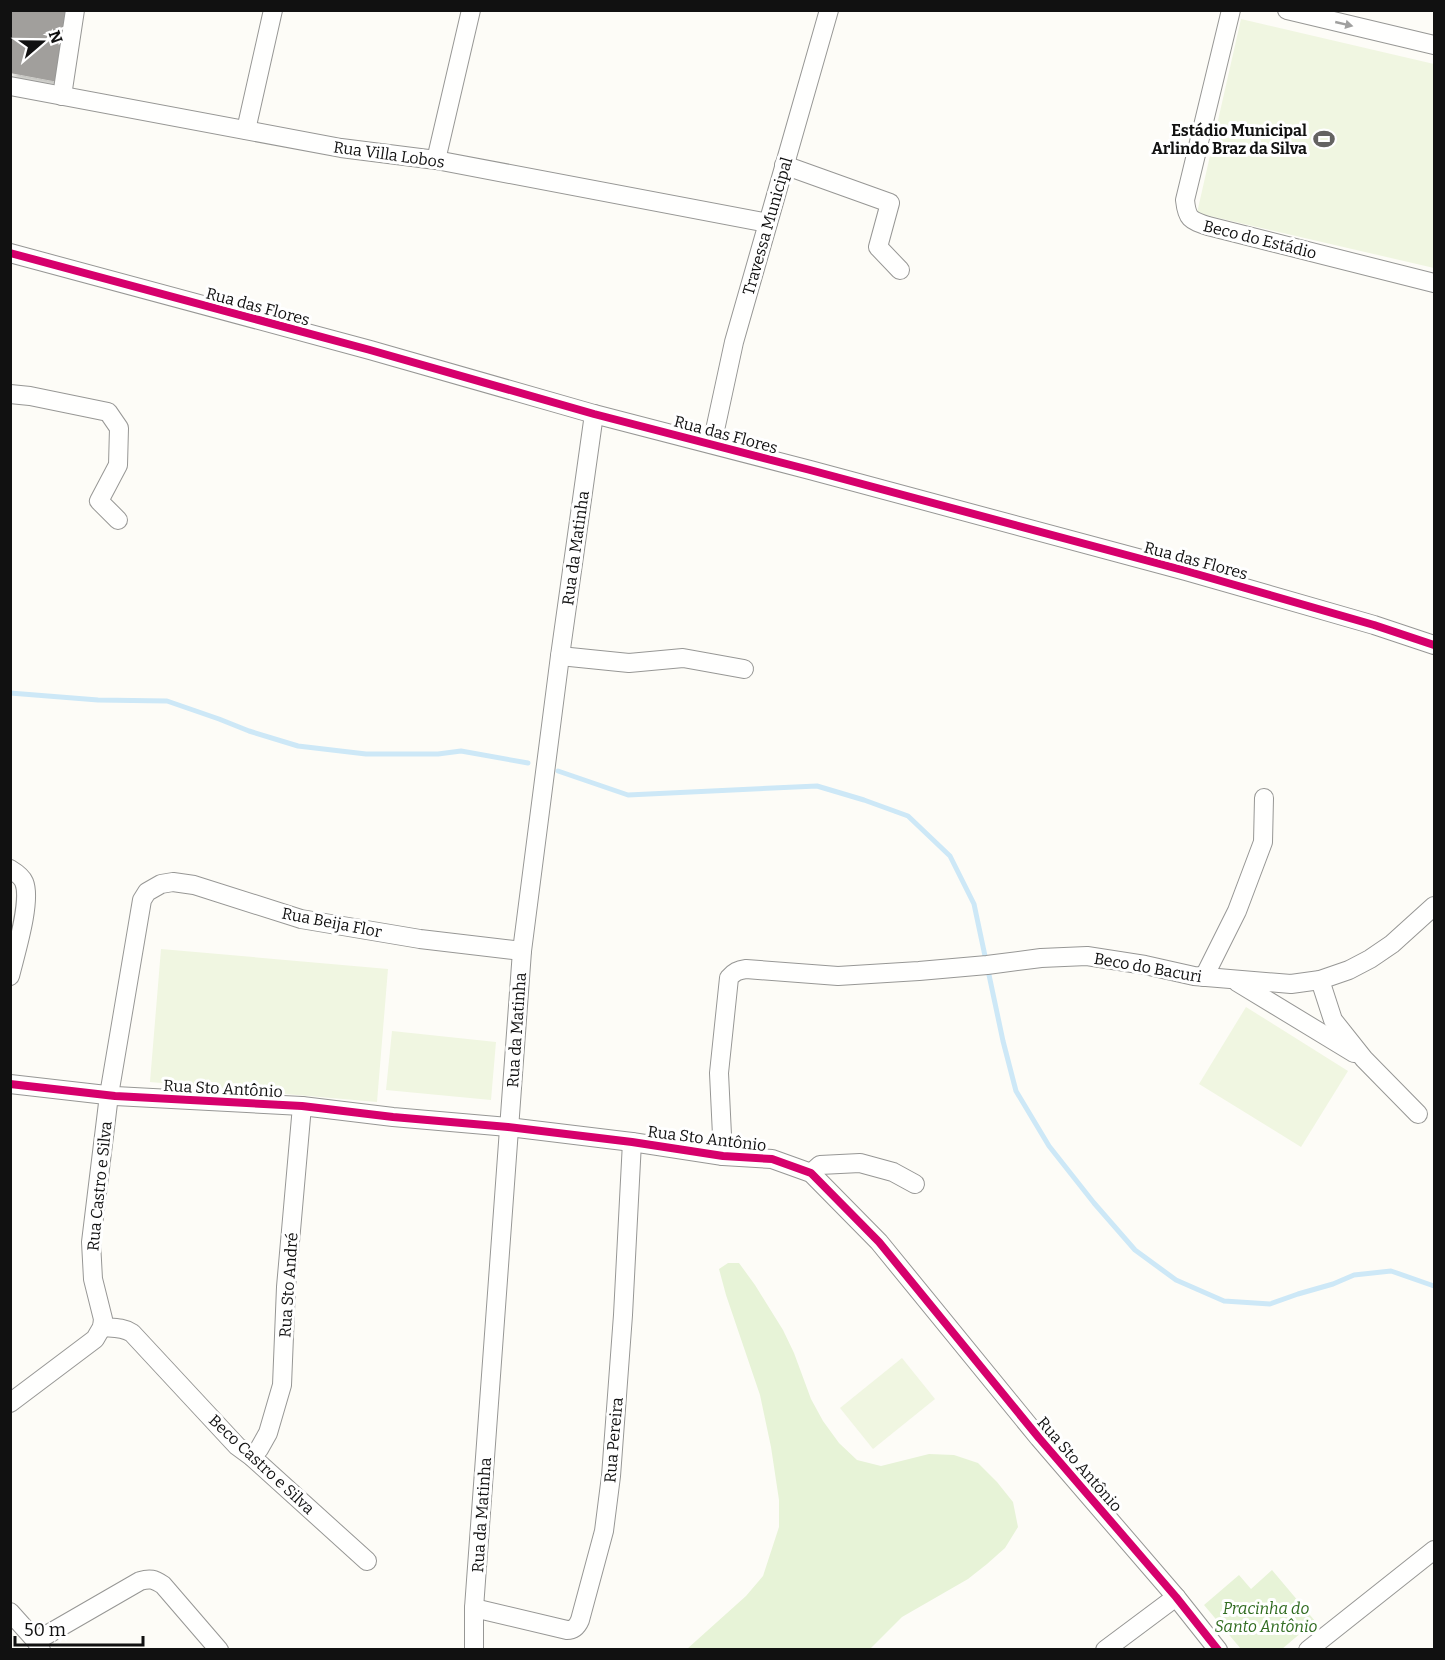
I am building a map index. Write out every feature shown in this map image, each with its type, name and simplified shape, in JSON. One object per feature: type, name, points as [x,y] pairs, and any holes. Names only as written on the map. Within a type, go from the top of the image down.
[{"type":"street","points":[[62,96],[75,10]]},
{"type":"street","points":[[246,130],[273,10]]},
{"type":"street","points":[[436,160],[471,10]]},
{"type":"street","name":"Travessa Municipal","points":[[711,444],[734,342],[829,10]]},
{"type":"street","name":"Beco do Estádio","points":[[1231,10],[1185,200],[1189,217],[1195,222],[1208,226],[1434,283]]},
{"type":"street","points":[[1287,10],[1434,45]]},
{"type":"street","name":"Rua Villa Lobos","points":[[10,86],[341,148],[436,160],[768,223]]},
{"type":"street","points":[[784,165],[890,203],[878,247],[900,270]]},
{"type":"street","name":"Rua das Flores","points":[[10,253],[370,350],[594,414],[1197,574],[1374,625],[1434,645]]},
{"type":"street","points":[[10,394],[108,412],[119,428],[118,465],[99,501],[118,520]]},
{"type":"street","name":"Rua da Matinha","points":[[474,1650],[474,1608],[522,951],[594,414]]},
{"type":"street","points":[[560,656],[629,663],[683,658],[744,669]]},
{"type":"street","points":[[1204,977],[1237,911],[1263,842],[1263,798]]},
{"type":"street","points":[[10,976],[27,897],[17,875]]},
{"type":"street","name":"Rua Beija Flor","points":[[147,892],[167,883],[194,885],[301,919],[420,939],[522,951]]},
{"type":"street","name":"Rua Castro e Silva","points":[[102,1327],[103,1319],[93,1279],[91,1242],[109,1095],[142,900],[147,892]]},
{"type":"street","name":"Beco do Bacuri","points":[[723,1156],[718,1073],[729,978],[733,973],[746,969],[838,976],[1087,956],[1204,977],[1291,984],[1320,980],[1349,970],[1370,959],[1392,944],[1434,906]]},
{"type":"street","points":[[1234,980],[1364,1059]]},
{"type":"street","points":[[1320,980],[1333,1020],[1364,1059],[1418,1114]]},
{"type":"street","name":"Rua Sto Antônio","points":[[10,1084],[109,1095],[302,1106],[508,1127],[723,1156],[772,1159],[812,1173],[879,1242],[1039,1438],[1176,1597],[1218,1650]]},
{"type":"street","name":"Rua Sto André","points":[[252,1457],[268,1433],[282,1385],[286,1287],[302,1106]]},
{"type":"street","name":"Rua Pereira","points":[[474,1608],[567,1630],[577,1627],[580,1620],[604,1531],[611,1476],[623,1315],[632,1142]]},
{"type":"street","points":[[812,1173],[820,1165],[860,1163],[892,1172],[915,1184]]},
{"type":"street","points":[[10,1403],[95,1339],[102,1327]]},
{"type":"street","name":"Beco Castro e Silva","points":[[102,1327],[120,1328],[132,1333],[237,1446],[367,1561]]},
{"type":"street","points":[[1308,1650],[1434,1550]]},
{"type":"street","points":[[10,1612],[39,1645],[140,1581],[155,1580],[163,1585],[219,1650]]},
{"type":"street","points":[[1105,1650],[1176,1597]]},
{"type":"green space","name":"Estádio Municipal Arlindo Braz da Silva","points":[[1241,19],[1434,64],[1434,268],[1197,213]]},
{"type":"green space","points":[[161,949],[388,969],[377,1102],[150,1082]]},
{"type":"green space","points":[[1246,1007],[1348,1071],[1301,1147],[1199,1084]]},
{"type":"green space","points":[[392,1031],[496,1042],[491,1100],[386,1090]]},
{"type":"green space","points":[[728,1263],[739,1263],[755,1285],[783,1330],[811,1399],[823,1421],[839,1443],[857,1460],[881,1466],[929,1454],[954,1455],[978,1463],[1013,1502],[1018,1527],[1005,1548],[968,1579],[902,1617],[870,1649],[687,1649],[746,1596],[763,1576],[779,1527],[779,1500],[760,1395],[719,1269]]},
{"type":"green space","points":[[902,1358],[935,1399],[873,1449],[840,1408]]},
{"type":"green space","name":"Pracinha do Santo Antônio","points":[[1272,1570],[1315,1621],[1282,1649],[1241,1649],[1204,1605],[1239,1575],[1251,1589]]},
{"type":"building","points":[[10,10],[69,10],[58,82],[10,73]]},
{"type":"waterway","points":[[10,693],[98,700],[167,701],[298,746],[366,754],[438,754],[461,751],[528,763]]},
{"type":"waterway","points":[[558,771],[628,795],[817,786],[908,816],[950,856],[974,904],[1016,1091],[1049,1146],[1135,1250],[1176,1280],[1224,1301],[1270,1304],[1354,1275],[1391,1271],[1434,1286]]},
{"type":"cycle path","points":[[10,253],[370,350],[594,414],[1186,571],[1374,625],[1434,645]]},
{"type":"cycle path","points":[[10,1084],[115,1096],[302,1106],[508,1127],[723,1156],[772,1159],[811,1173],[879,1242],[1039,1438],[1176,1597],[1218,1650]]},
{"type":"place","name":"Estádio Municipal Arlindo Braz da Silva","points":[[1324,139]]}]
